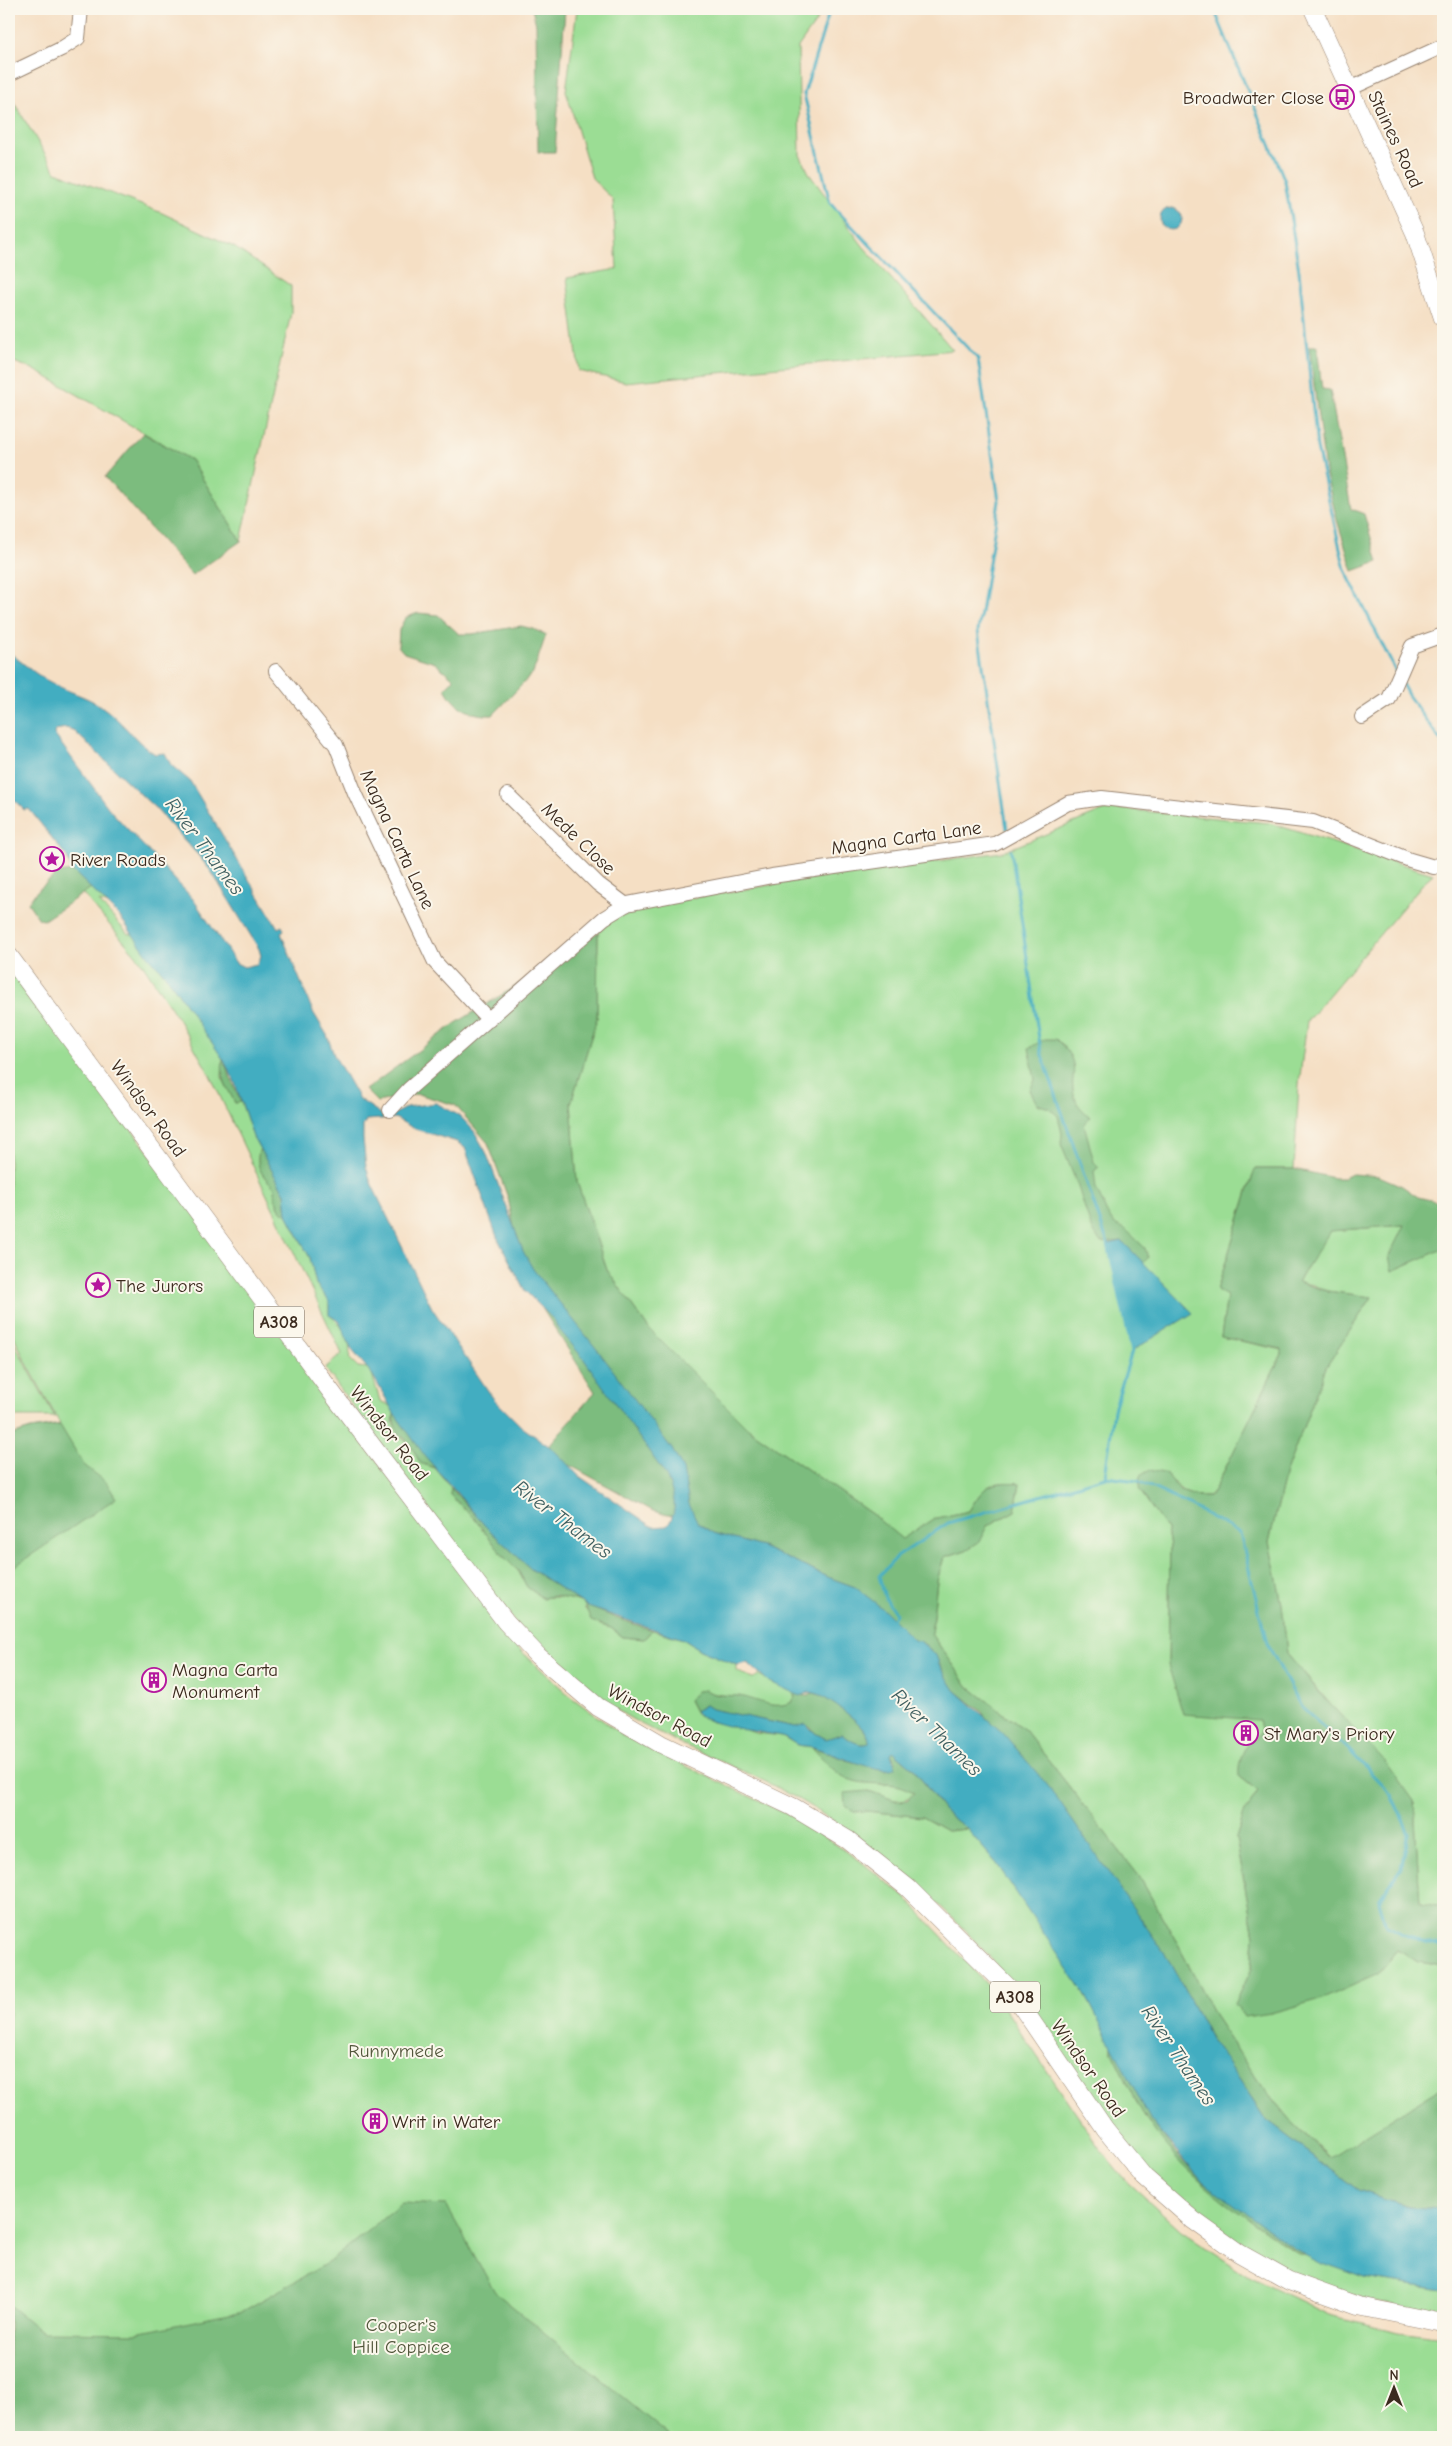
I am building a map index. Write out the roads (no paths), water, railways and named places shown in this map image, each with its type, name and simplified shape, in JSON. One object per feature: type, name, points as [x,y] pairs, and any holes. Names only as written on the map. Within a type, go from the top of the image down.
[{"type":"main road","name":"Staines Road","points":[[1313,9],[1415,233],[1443,318]]},
{"type":"main road","name":"Windsor Road","points":[[9,956],[335,1397],[506,1622],[538,1656],[582,1695],[617,1719],[661,1744],[792,1807],[848,1840],[928,1906],[1009,1988],[1111,2136],[1144,2177],[1193,2220],[1239,2253],[1289,2281],[1358,2306],[1443,2323]]},
{"type":"street","points":[[9,74],[60,50],[78,38],[81,9]]},
{"type":"street","points":[[1350,89],[1443,46]]},
{"type":"street","points":[[1362,717],[1390,699],[1412,646],[1443,635]]},
{"type":"street","name":"Magna Carta Lane","points":[[276,671],[336,745],[354,793],[435,962],[489,1020]]},
{"type":"street","name":"Mede Close","points":[[508,795],[598,884],[626,905]]},
{"type":"street","name":"Magna Carta Lane","points":[[390,1110],[409,1088],[604,918],[626,905],[772,876],[994,844],[1068,803],[1102,798],[1313,822],[1410,860],[1434,867],[1443,863]]},
{"type":"water","points":[[1171,208],[1179,211],[1182,219],[1179,227],[1171,230],[1163,227],[1160,219],[1163,211]]},
{"type":"water","name":"River Thames","points":[[9,652],[46,680],[101,706],[148,749],[155,754],[165,753],[171,765],[190,781],[278,928],[282,926],[284,930],[281,933],[313,1012],[327,1035],[334,1055],[359,1099],[384,1116],[394,1114],[407,1107],[436,1103],[460,1116],[474,1131],[486,1152],[523,1251],[533,1269],[603,1357],[672,1449],[683,1469],[689,1504],[698,1523],[713,1533],[762,1547],[825,1576],[855,1587],[882,1608],[914,1640],[920,1641],[936,1655],[940,1666],[955,1690],[1003,1733],[1049,1787],[1168,1958],[1210,2038],[1266,2120],[1358,2190],[1409,2206],[1443,2208],[1443,2290],[1364,2278],[1322,2263],[1295,2249],[1201,2180],[1151,2121],[1087,1998],[997,1864],[967,1829],[944,1811],[914,1769],[893,1751],[891,1754],[896,1767],[880,1769],[856,1763],[813,1747],[798,1745],[783,1737],[710,1721],[695,1711],[705,1705],[711,1709],[795,1727],[806,1724],[815,1733],[826,1739],[842,1734],[851,1741],[862,1744],[869,1743],[864,1730],[849,1715],[818,1694],[810,1692],[800,1696],[768,1681],[748,1663],[737,1665],[700,1650],[683,1639],[588,1607],[531,1569],[486,1527],[425,1456],[394,1413],[372,1374],[352,1350],[339,1321],[329,1315],[329,1301],[316,1284],[310,1258],[287,1214],[285,1194],[253,1137],[234,1080],[223,1059],[167,977],[149,957],[120,917],[71,869],[67,857],[29,809],[24,810],[9,795]],"holes":[[[66,728],[73,730],[155,808],[211,871],[259,949],[261,956],[257,964],[244,967],[236,963],[193,899],[110,810],[54,734],[55,730]],[[395,1118],[415,1129],[457,1142],[465,1148],[497,1237],[525,1291],[555,1321],[557,1327],[583,1358],[665,1474],[674,1500],[673,1514],[667,1526],[653,1527],[579,1476],[553,1449],[522,1427],[493,1398],[432,1308],[372,1185],[366,1167],[363,1139],[363,1126],[366,1120]]]},
{"type":"water","points":[[1122,1241],[1193,1313],[1132,1351],[1108,1244]]},
{"type":"waterway","points":[[830,9],[804,94],[830,203],[978,359],[999,501],[978,631],[1007,829]]},
{"type":"waterway","points":[[1214,9],[1285,181],[1299,271],[1317,448],[1345,570],[1396,672]]},
{"type":"waterway","points":[[1401,682],[1443,744]]},
{"type":"waterway","points":[[891,1622],[896,1614],[885,1598],[879,1576],[897,1557],[948,1523],[1105,1477],[1114,1410],[1132,1351],[1108,1244],[1041,1052],[1011,850]]},
{"type":"waterway","points":[[1105,1477],[1138,1481],[1187,1504],[1240,1533],[1267,1643],[1301,1707],[1347,1748],[1391,1794],[1409,1833],[1401,1868],[1379,1900],[1386,1926],[1422,1942],[1443,1947]]},
{"type":"place","name":"Broadwater Close","points":[[1342,97]]},
{"type":"place","name":"River Roads","points":[[52,859]]},
{"type":"place","name":"The Jurors","points":[[98,1285]]},
{"type":"place","name":"Magna Carta Monument","points":[[154,1680]]},
{"type":"place","name":"St Mary's Priory","points":[[1246,1733]]},
{"type":"place","name":"Writ in Water","points":[[375,2121]]},
{"type":"park label","name":"Runnymede","points":[[396,2050]]},
{"type":"park label","name":"Cooper's Hill Coppice","points":[[401,2335]]}]
